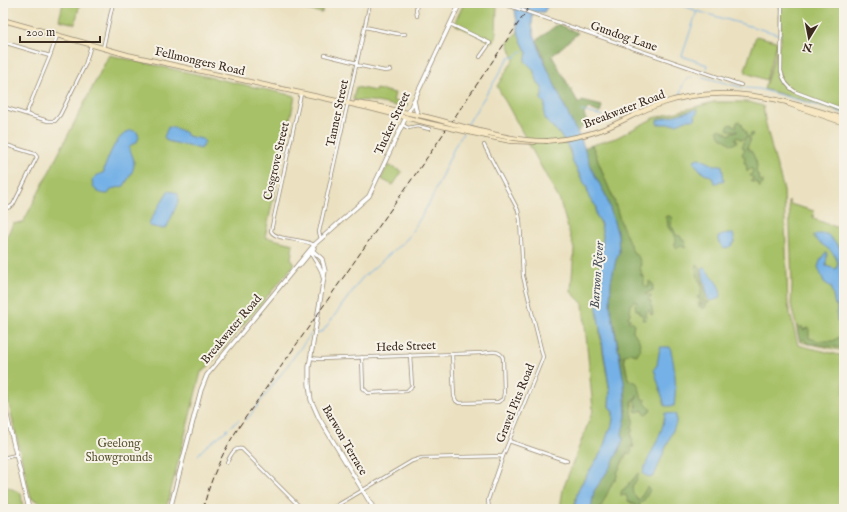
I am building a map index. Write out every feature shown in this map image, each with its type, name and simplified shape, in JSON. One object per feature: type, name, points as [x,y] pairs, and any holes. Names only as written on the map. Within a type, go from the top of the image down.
[{"type":"main road","name":"Fellmongers Road","points":[[3,20],[103,49],[301,94],[407,115]]},
{"type":"main road","name":"Breakwater Road","points":[[407,115],[428,123],[510,141],[529,142],[570,138],[594,132],[614,125],[653,106],[688,97],[709,94],[729,93],[758,96],[795,103],[844,118]]},
{"type":"main road","name":"Breakwater Road","points":[[777,100],[844,123]]},
{"type":"main road","name":"Breakwater Road","points":[[407,115],[427,117],[504,137],[523,140],[548,141]]},
{"type":"main road","points":[[3,507],[8,509]]},
{"type":"street","points":[[103,49],[113,3]]},
{"type":"street","name":"Tanner Street","points":[[322,238],[321,226],[370,3]]},
{"type":"street","points":[[417,16],[416,10],[418,3]]},
{"type":"street","name":"Tucker Street","points":[[292,273],[322,238],[369,196],[460,3]]},
{"type":"street","name":"Gundog Lane","points":[[501,3],[741,85]]},
{"type":"street","points":[[782,3],[781,68],[784,80],[789,87],[796,92],[844,110]]},
{"type":"street","points":[[450,24],[490,43],[480,57]]},
{"type":"street","points":[[365,27],[398,34],[405,34]]},
{"type":"street","points":[[26,114],[57,36]]},
{"type":"street","points":[[3,42],[50,56]]},
{"type":"street","points":[[3,107],[50,121],[57,119],[85,65],[91,45]]},
{"type":"street","points":[[325,55],[385,71],[391,70]]},
{"type":"street","name":"Cosgrove Street","points":[[301,94],[271,233],[274,236],[304,242],[313,248]]},
{"type":"street","points":[[414,100],[418,115]]},
{"type":"street","points":[[403,126],[408,128],[418,126],[429,128]]},
{"type":"street","points":[[3,144],[35,154],[37,157],[13,205],[3,209]]},
{"type":"street","name":"Gravel Pits Road","points":[[484,145],[518,210],[520,220],[523,276],[543,356],[503,456],[488,500],[489,509]]},
{"type":"street","points":[[300,264],[313,248]]},
{"type":"street","name":"Barwon Terrace","points":[[313,248],[320,266],[323,282]]},
{"type":"street","name":"Barwon Terrace","points":[[313,248],[321,258],[325,266],[325,272],[310,358],[309,384],[311,400],[319,418],[374,509]]},
{"type":"street","points":[[305,259],[314,261],[320,266]]},
{"type":"street","name":"Breakwater Road","points":[[170,509],[204,379],[212,367],[292,273]]},
{"type":"street","name":"Hede Street","points":[[310,358],[320,359],[498,352],[502,354],[503,358],[504,394],[502,399],[498,402],[459,403],[456,401],[454,396],[452,354]]},
{"type":"street","points":[[362,357],[363,388],[368,393],[407,391],[412,386],[410,355]]},
{"type":"street","points":[[3,399],[30,509]]},
{"type":"street","points":[[509,441],[567,461]]},
{"type":"street","points":[[228,462],[234,450],[238,448],[242,449],[302,509]]},
{"type":"street","points":[[3,458],[16,455]]},
{"type":"street","points":[[331,509],[412,461],[422,458],[503,456]]},
{"type":"green space","points":[[63,3],[80,3],[75,24],[59,20]]},
{"type":"green space","points":[[275,3],[324,3],[322,13]]},
{"type":"green space","points":[[464,3],[489,3],[497,5],[496,37],[492,42],[454,24]]},
{"type":"green space","points":[[779,3],[844,3],[844,112],[764,89],[781,39]]},
{"type":"green space","points":[[533,16],[532,20],[519,36],[527,53],[525,61],[533,69],[538,83],[542,88],[543,92],[541,97],[545,104],[545,120],[565,141],[580,177],[587,188],[589,198],[596,206],[596,215],[600,221],[603,235],[600,263],[600,335],[610,392],[609,406],[613,412],[613,418],[612,426],[602,451],[580,486],[574,509],[560,509],[563,489],[593,410],[583,304],[571,292],[574,249],[560,201],[497,86],[514,59],[508,43],[518,31],[518,25]]},
{"type":"green space","points":[[558,24],[578,33],[552,56],[579,104],[582,101],[602,106],[600,113],[588,108],[584,114],[587,122],[577,133],[550,75],[537,40]]},
{"type":"green space","points":[[756,36],[776,41],[777,43],[766,80],[746,73],[745,70]]},
{"type":"green space","name":"Geelong Showgrounds","points":[[109,55],[295,96],[265,237],[293,244],[291,259],[294,265],[205,370],[201,372],[166,509],[54,509],[31,498],[3,380],[3,244],[13,224],[23,222],[26,217]]},
{"type":"green space","points":[[356,87],[395,93],[393,101],[408,104],[402,107],[371,101],[353,100]]},
{"type":"green space","points":[[714,102],[749,102],[763,106],[772,149],[784,190],[788,305],[798,345],[844,356],[844,509],[597,509],[627,454],[631,438],[632,400],[621,341],[617,301],[621,282],[632,264],[614,200],[592,145],[616,138],[654,118]]},
{"type":"green space","points":[[738,121],[742,124],[747,137],[742,140],[737,137],[735,140],[737,140],[737,142],[732,145],[721,137],[717,130],[720,129],[730,135],[732,132],[737,132],[738,131],[727,129],[731,124],[737,127],[736,124]]},
{"type":"green space","points":[[752,133],[753,134],[749,140],[751,140],[747,148],[752,152],[756,161],[756,171],[759,178],[758,180],[763,181],[760,188],[757,182],[751,182],[754,178],[750,176],[753,171],[750,169],[747,172],[746,163],[744,163],[745,157],[742,154],[745,149],[742,147],[744,141]]},
{"type":"green space","points":[[592,145],[614,200],[621,223],[634,254],[638,256],[641,263],[640,268],[642,273],[640,275],[644,276],[644,284],[647,288],[647,286],[649,286],[649,281],[653,284],[653,291],[646,293],[646,295],[652,297],[648,300],[651,302],[653,315],[650,314],[650,311],[648,310],[646,320],[642,320],[643,315],[639,314],[638,310],[636,310],[635,304],[637,302],[634,301],[631,304],[630,315],[627,317],[630,318],[630,320],[628,320],[630,323],[632,321],[634,323],[633,331],[639,340],[641,350],[637,355],[631,353],[623,356],[628,379],[637,383],[642,399],[646,400],[645,403],[651,410],[646,414],[643,410],[637,412],[635,411],[638,405],[635,406],[634,400],[637,398],[637,395],[636,398],[632,400],[633,422],[631,428],[633,431],[631,432],[631,438],[634,439],[632,441],[634,447],[632,448],[632,445],[630,448],[632,451],[630,454],[627,452],[618,471],[616,480],[613,481],[601,507],[598,509],[591,509],[594,491],[611,466],[623,440],[622,433],[626,416],[626,401],[620,354],[610,305],[611,281],[619,252],[618,235],[606,196],[592,170],[584,148]]},
{"type":"green space","points":[[388,165],[402,172],[393,185],[381,179]]},
{"type":"green space","points":[[789,200],[790,204],[814,211],[814,219],[844,230],[844,351],[800,342],[791,305],[792,285]]},
{"type":"green space","points":[[666,216],[670,216],[672,218],[671,227],[676,235],[680,236],[685,242],[686,248],[681,246],[677,248],[675,246],[675,237],[668,227],[667,219],[665,218]]},
{"type":"green space","points":[[697,264],[701,269],[706,297],[705,300],[709,302],[706,303],[706,307],[703,309],[701,308],[701,305],[703,302],[701,299],[699,300],[697,298],[698,296],[701,297],[701,282],[699,281],[696,269]]},
{"type":"green space","points":[[797,326],[800,328],[802,326],[803,330],[809,327],[809,338],[819,341],[833,341],[842,335],[844,336],[844,346],[841,348],[808,344],[804,339],[800,342],[797,331],[799,329]]},
{"type":"green space","points":[[638,473],[636,482],[632,487],[634,495],[639,501],[647,487],[650,490],[643,502],[639,504],[641,509],[634,509],[636,508],[635,505],[628,501],[626,495],[621,496],[621,492],[626,486],[629,487],[628,483],[630,483]]},
{"type":"green space","points":[[3,485],[21,493],[23,509],[16,509],[3,503]]},
{"type":"water","name":"Barwon River","points":[[514,3],[545,3],[547,7],[544,12],[533,12],[532,24],[534,34],[543,59],[573,125],[581,139],[592,170],[606,196],[618,235],[619,252],[611,281],[610,305],[624,382],[626,416],[622,433],[623,440],[611,466],[594,491],[591,509],[574,509],[577,494],[580,486],[602,451],[612,426],[613,418],[613,412],[609,406],[610,392],[597,310],[597,281],[602,254],[603,235],[600,221],[596,215],[596,206],[589,198],[587,188],[572,161],[570,150],[558,132],[545,120],[545,104],[541,99],[543,92],[542,88],[538,83],[533,69],[525,61],[527,53],[519,36]]},
{"type":"water","points":[[697,109],[698,111],[695,116],[696,118],[693,120],[686,120],[677,124],[657,124],[657,120]]},
{"type":"water","points":[[168,127],[175,128],[186,133],[187,136],[202,139],[205,142],[201,149],[167,141],[164,137]]},
{"type":"water","points":[[131,130],[137,132],[139,137],[137,142],[129,148],[132,154],[134,167],[124,186],[112,189],[108,194],[97,191],[92,180],[104,172],[111,151],[117,141],[125,133]]},
{"type":"water","points":[[699,158],[714,165],[722,165],[724,181],[714,183],[711,176],[703,173],[694,163],[695,159]]},
{"type":"water","points":[[168,191],[178,194],[179,200],[167,227],[163,229],[149,226],[150,221]]},
{"type":"water","points":[[728,233],[733,234],[735,241],[731,246],[724,249],[718,241],[718,237]]},
{"type":"water","points":[[817,234],[827,234],[844,252],[844,318],[843,323],[840,324],[837,321],[837,306],[835,305],[831,287],[824,282],[818,267],[825,253],[827,253],[826,266],[836,269],[838,263],[830,250],[813,236]]},
{"type":"water","points":[[704,268],[713,277],[718,286],[721,294],[720,298],[711,301],[708,299],[702,269]]},
{"type":"water","points":[[660,347],[670,347],[672,354],[675,384],[674,406],[665,406],[654,369],[657,365]]},
{"type":"water","points":[[665,413],[675,414],[676,423],[654,476],[649,477],[643,474],[643,472],[662,429]]},
{"type":"waterway","points":[[676,3],[697,11],[682,56],[707,65],[706,70]]},
{"type":"waterway","points":[[697,11],[781,35]]},
{"type":"waterway","points":[[467,125],[509,58],[515,57],[520,52],[526,50]]},
{"type":"waterway","points":[[699,76],[745,88],[759,89],[844,113]]},
{"type":"waterway","points":[[680,96],[684,82],[692,77]]},
{"type":"waterway","points":[[581,111],[603,116]]},
{"type":"waterway","points":[[611,117],[617,120]]},
{"type":"waterway","points":[[317,333],[323,331],[362,278],[407,239],[431,200],[455,146],[463,133]]},
{"type":"waterway","points":[[245,420],[249,417],[311,334]]},
{"type":"waterway","points":[[231,426],[239,420]]},
{"type":"waterway","points":[[198,455],[204,448],[228,429]]},
{"type":"railway","points":[[203,509],[219,463],[236,431],[433,149],[532,3]]}]
